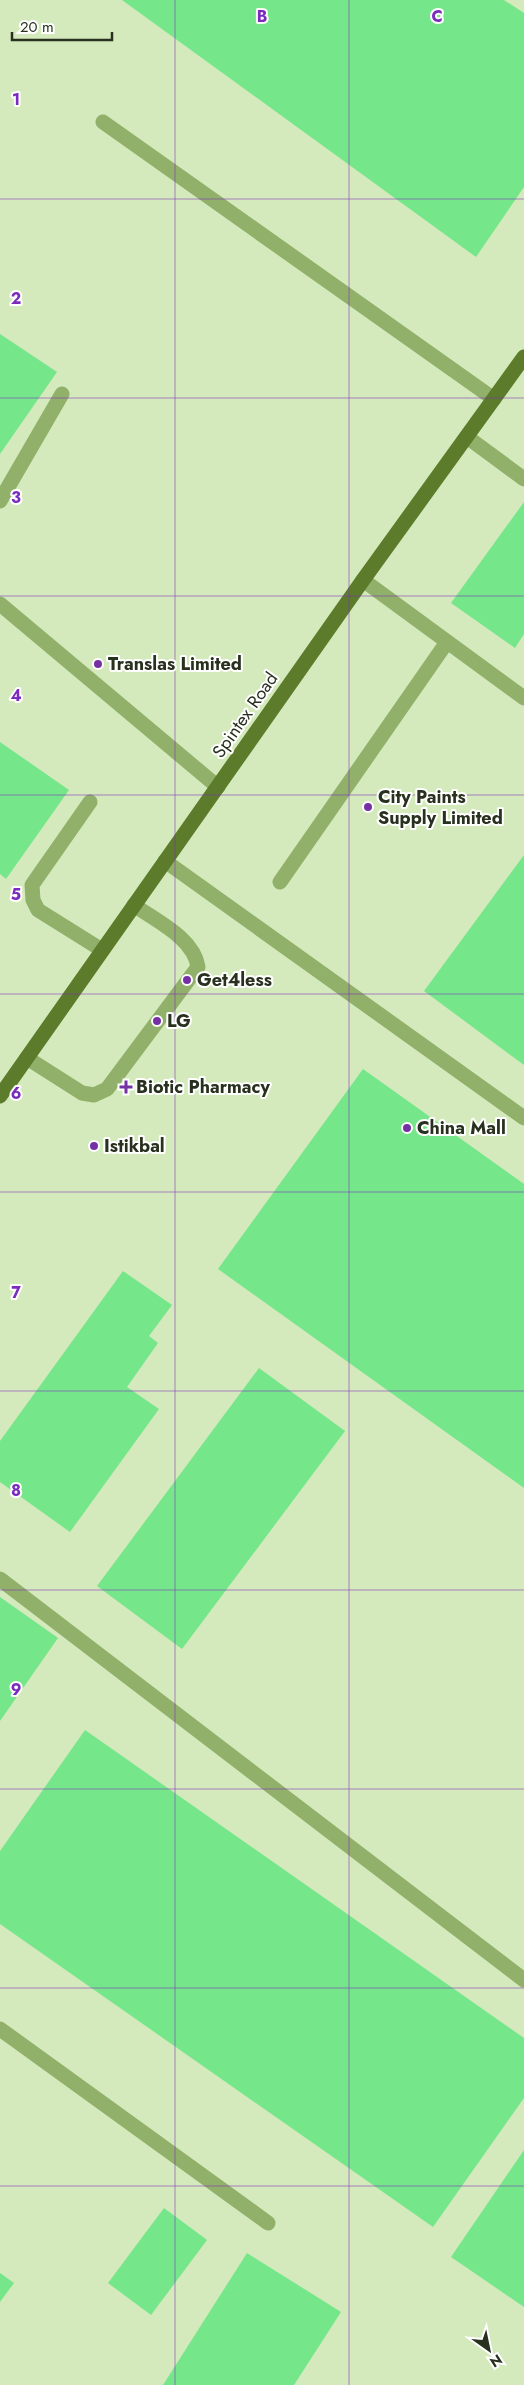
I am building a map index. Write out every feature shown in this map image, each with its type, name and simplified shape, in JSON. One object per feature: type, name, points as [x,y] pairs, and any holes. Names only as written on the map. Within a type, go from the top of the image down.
[{"type":"main road","name":"Spintex Road","points":[[0,1096],[364,580],[524,357]]},
{"type":"lane","points":[[103,122],[494,399]]},
{"type":"lane","points":[[0,501],[62,394]]},
{"type":"lane","points":[[467,437],[524,478]]},
{"type":"lane","points":[[364,580],[524,698]]},
{"type":"lane","points":[[0,604],[218,787]]},
{"type":"lane","points":[[280,882],[447,642]]},
{"type":"lane","points":[[90,802],[32,885],[33,900],[38,910],[102,950]]},
{"type":"lane","points":[[165,861],[524,1118]]},
{"type":"lane","points":[[27,1058],[82,1093],[94,1096],[107,1089],[198,967],[197,956],[190,945],[134,905]]},
{"type":"lane","points":[[0,1579],[524,1980]]},
{"type":"lane","points":[[0,2029],[268,2223]]},
{"type":"building","points":[[122,0],[504,0],[524,13],[524,187],[476,257]]},
{"type":"building","points":[[0,334],[57,372],[0,454]]},
{"type":"building","points":[[524,502],[524,634],[515,648],[451,603]]},
{"type":"building","points":[[0,742],[69,790],[6,879],[0,874]]},
{"type":"building","points":[[524,855],[524,1065],[424,991]]},
{"type":"building","points":[[363,1069],[524,1184],[524,1488],[218,1269]]},
{"type":"building","points":[[123,1271],[172,1305],[149,1336],[158,1343],[127,1387],[159,1409],[70,1532],[0,1482],[0,1441]]},
{"type":"building","points":[[259,1368],[345,1431],[182,1649],[97,1586]]},
{"type":"building","points":[[0,1597],[58,1638],[0,1721]]},
{"type":"building","points":[[85,1730],[524,2038],[524,2098],[433,2227],[0,1924],[0,1851]]},
{"type":"building","points":[[524,2150],[524,2307],[451,2257]]},
{"type":"building","points":[[164,2208],[207,2240],[151,2315],[108,2283]]},
{"type":"building","points":[[247,2253],[341,2312],[294,2385],[163,2385]]},
{"type":"building","points":[[0,2273],[14,2283],[0,2302]]},
{"type":"place","name":"Translas Limited","points":[[98,664]]},
{"type":"place","name":"City Paints Supply Limited","points":[[368,807]]},
{"type":"place","name":"Get4less","points":[[187,980]]},
{"type":"place","name":"LG","points":[[157,1021]]},
{"type":"place","name":"Biotic Pharmacy","points":[[126,1087]]},
{"type":"place","name":"China Mall","points":[[407,1128]]},
{"type":"place","name":"Istikbal","points":[[94,1146]]}]
